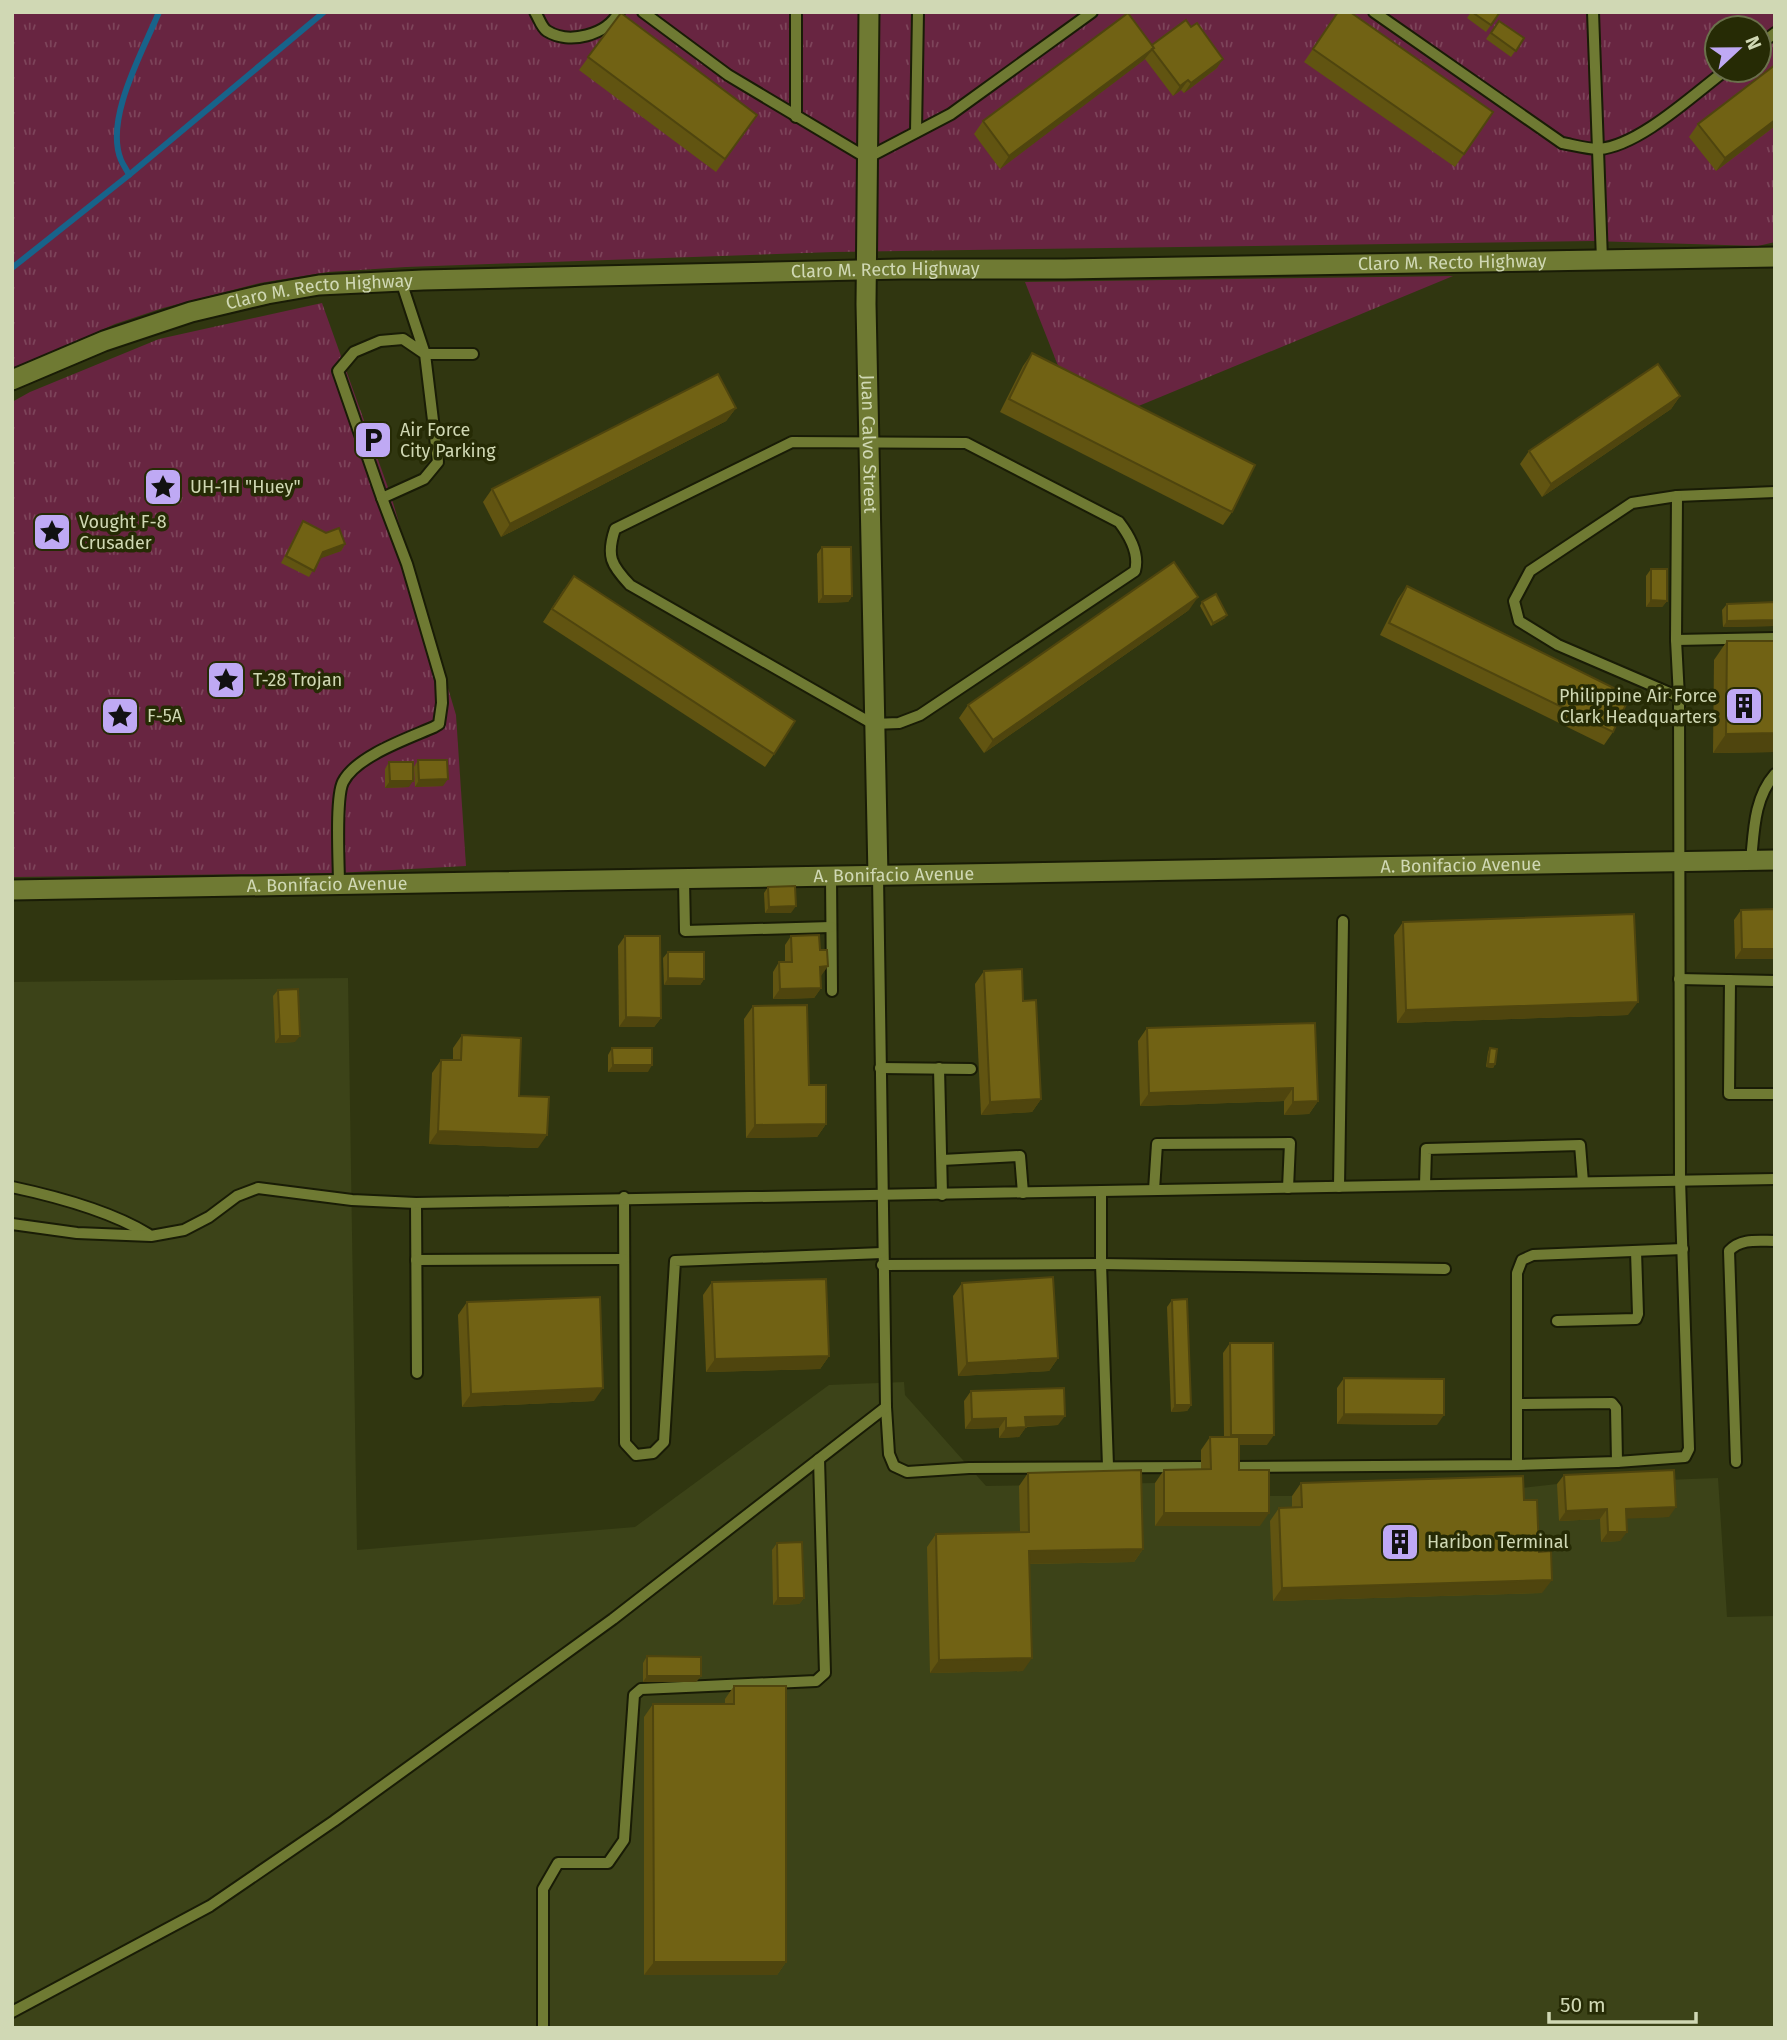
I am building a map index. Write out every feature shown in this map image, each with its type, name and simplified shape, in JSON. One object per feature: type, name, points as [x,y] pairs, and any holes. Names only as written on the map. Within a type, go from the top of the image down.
[{"type":"street","name":"Juan Calvo Street","points":[[869,12],[866,270],[878,876]]},
{"type":"street","name":"Claro M. Recto Highway","points":[[12,380],[104,341],[229,302],[319,285],[866,270],[1775,257]]},
{"type":"street","name":"A. Bonifacio Avenue","points":[[12,890],[1775,860]]},
{"type":"lane","points":[[536,12],[544,30],[565,39],[598,33],[615,19],[619,12]]},
{"type":"lane","points":[[643,12],[728,75],[867,158],[951,114],[1092,12]]},
{"type":"lane","points":[[796,12],[796,117]]},
{"type":"lane","points":[[916,132],[918,12]]},
{"type":"lane","points":[[1374,12],[1562,143],[1597,149],[1621,144],[1644,132],[1707,84]]},
{"type":"lane","points":[[1593,12],[1602,260]]},
{"type":"lane","points":[[382,498],[424,479],[438,462],[425,354],[401,281]]},
{"type":"lane","points":[[339,885],[339,808],[343,782],[359,764],[439,724],[442,704],[441,680],[424,617],[338,371],[354,352],[380,341],[403,339],[425,354],[473,354]]},
{"type":"lane","points":[[792,442],[966,443],[1119,522],[1129,535],[1137,563],[1135,570],[920,715],[899,723],[873,724],[630,585],[614,569],[608,548],[615,529],[792,442]]},
{"type":"lane","points":[[1679,697],[1558,645],[1519,621],[1514,601],[1530,571],[1632,503],[1677,496],[1775,492]]},
{"type":"lane","points":[[1230,1467],[1617,1462],[1676,1459],[1685,1457],[1689,1449],[1680,1180],[1677,496]]},
{"type":"lane","points":[[1676,640],[1775,639]]},
{"type":"lane","points":[[1751,861],[1754,821],[1766,784],[1775,774]]},
{"type":"lane","points":[[878,876],[882,1265],[886,1407],[889,1454],[894,1466],[907,1472],[969,1468],[1201,1467]]},
{"type":"lane","points":[[831,877],[832,991]]},
{"type":"lane","points":[[684,880],[685,931],[831,927]]},
{"type":"lane","points":[[1339,1186],[1343,921]]},
{"type":"lane","points":[[1679,979],[1775,981]]},
{"type":"lane","points":[[1730,980],[1729,1094],[1775,1094]]},
{"type":"lane","points":[[880,1068],[971,1069]]},
{"type":"lane","points":[[939,1068],[942,1195]]},
{"type":"lane","points":[[1154,1190],[1157,1144],[1290,1143],[1288,1188]]},
{"type":"lane","points":[[1425,1185],[1426,1149],[1580,1145],[1583,1182]]},
{"type":"lane","points":[[942,1160],[1020,1156],[1023,1193]]},
{"type":"lane","points":[[12,1224],[77,1233],[150,1236],[184,1230],[209,1217],[237,1196],[257,1188],[352,1200],[416,1203],[624,1197],[882,1196],[1775,1179]]},
{"type":"lane","points":[[12,1186],[59,1198],[135,1226],[150,1236]]},
{"type":"lane","points":[[1101,1191],[1108,1466]]},
{"type":"lane","points":[[624,1197],[625,1443],[636,1455],[653,1452],[664,1442],[675,1261],[882,1252]]},
{"type":"lane","points":[[416,1203],[416,1373]]},
{"type":"lane","points":[[1736,1462],[1729,1251],[1742,1242],[1775,1241]]},
{"type":"lane","points":[[1517,1465],[1517,1273],[1521,1260],[1532,1255],[1683,1249]]},
{"type":"lane","points":[[1557,1321],[1636,1319],[1639,1314],[1636,1251]]},
{"type":"lane","points":[[416,1260],[624,1258]]},
{"type":"lane","points":[[882,1265],[1101,1264],[1445,1269]]},
{"type":"lane","points":[[1518,1404],[1612,1403],[1616,1408],[1617,1462]]},
{"type":"lane","points":[[12,2012],[210,1906],[334,1821],[613,1619],[886,1407]]},
{"type":"lane","points":[[543,2028],[543,1889],[558,1863],[608,1863],[624,1840],[634,1695],[641,1689],[816,1682],[825,1673],[819,1459]]},
{"type":"shaded area","points":[[348,978],[357,1550],[635,1527],[829,1385],[904,1382],[905,1395],[986,1486],[1155,1483],[1261,1496],[1292,1496],[1514,1489],[1557,1484],[1718,1478],[1727,1617],[1775,1616],[1775,2028],[12,2028],[12,982]]},
{"type":"green space","points":[[12,12],[1775,12],[1775,242],[1758,246],[1592,241],[834,252],[406,267],[328,272],[260,283],[163,308],[115,324],[12,370]]},
{"type":"green space","points":[[1453,276],[1083,429],[1025,282]]},
{"type":"green space","points":[[322,303],[391,496],[456,715],[466,866],[337,873],[12,877],[12,402],[30,392],[159,339]]},
{"type":"building","points":[[1338,12],[1350,12],[1493,112],[1464,154],[1313,49]]},
{"type":"building","points":[[1472,12],[1500,12],[1491,25]]},
{"type":"building","points":[[621,13],[757,115],[725,159],[588,57]]},
{"type":"building","points":[[1128,13],[1154,48],[1009,156],[983,121]]},
{"type":"building","points":[[1186,20],[1191,27],[1197,23],[1223,59],[1191,83],[1188,80],[1180,86],[1152,49],[1152,45]]},
{"type":"building","points":[[1499,21],[1524,38],[1516,51],[1491,33]]},
{"type":"building","points":[[1775,65],[1775,120],[1725,158],[1698,124],[1750,84],[1773,84]]},
{"type":"building","points":[[1032,353],[1255,465],[1232,512],[1009,399]]},
{"type":"building","points":[[1658,364],[1680,396],[1551,484],[1529,451]]},
{"type":"building","points":[[718,374],[736,408],[510,524],[492,489]]},
{"type":"building","points":[[303,521],[326,533],[339,528],[345,544],[323,552],[314,571],[286,556]]},
{"type":"building","points":[[822,547],[851,547],[852,596],[823,596]]},
{"type":"building","points":[[1174,562],[1198,597],[993,740],[968,705]]},
{"type":"building","points":[[1651,569],[1667,569],[1667,601],[1651,600]]},
{"type":"building","points":[[574,576],[795,721],[774,754],[552,609]]},
{"type":"building","points":[[1407,586],[1630,696],[1613,732],[1389,623]]},
{"type":"building","points":[[1216,594],[1227,615],[1213,623],[1202,602]]},
{"type":"building","points":[[1775,602],[1775,620],[1727,621],[1727,604]]},
{"type":"building","name":"Philippine Air Force Clark Headquarters","points":[[1727,641],[1775,641],[1775,733],[1726,734]]},
{"type":"building","points":[[418,760],[447,760],[448,779],[419,780]]},
{"type":"building","points":[[389,762],[413,762],[413,781],[390,781]]},
{"type":"building","points":[[795,886],[796,906],[769,907],[768,887]]},
{"type":"building","points":[[1775,909],[1775,949],[1742,949],[1741,910]]},
{"type":"building","points":[[1634,914],[1638,1002],[1406,1010],[1403,922]]},
{"type":"building","points":[[819,935],[820,950],[827,950],[828,966],[820,967],[821,988],[780,989],[779,962],[792,962],[791,936]]},
{"type":"building","points":[[625,936],[660,936],[661,1018],[626,1017]]},
{"type":"building","points":[[668,952],[704,952],[704,979],[668,978]]},
{"type":"building","points":[[1022,969],[1023,1001],[1036,1000],[1041,1099],[990,1102],[984,971]]},
{"type":"building","points":[[298,989],[300,1036],[280,1036],[278,990]]},
{"type":"building","points":[[807,1005],[809,1085],[826,1085],[826,1124],[755,1125],[753,1006]]},
{"type":"building","points":[[1315,1023],[1318,1101],[1293,1102],[1293,1088],[1149,1093],[1147,1028]]},
{"type":"building","points":[[462,1035],[521,1038],[519,1096],[549,1097],[547,1135],[438,1131],[441,1060],[461,1060]]},
{"type":"building","points":[[612,1048],[652,1048],[652,1065],[613,1065]]},
{"type":"building","points":[[1490,1048],[1497,1049],[1495,1064],[1488,1064]]},
{"type":"building","points":[[1053,1277],[1058,1358],[967,1363],[962,1283]]},
{"type":"building","points":[[826,1279],[829,1356],[715,1359],[712,1282]]},
{"type":"building","points":[[600,1297],[603,1388],[471,1394],[467,1302]]},
{"type":"building","points":[[1187,1299],[1191,1405],[1175,1405],[1172,1300]]},
{"type":"building","points":[[1230,1343],[1273,1343],[1274,1435],[1231,1435]]},
{"type":"building","points":[[1344,1378],[1444,1379],[1444,1415],[1344,1414]]},
{"type":"building","points":[[1064,1388],[1065,1416],[1025,1417],[1026,1427],[1006,1428],[1006,1418],[972,1419],[971,1391]]},
{"type":"building","points":[[1210,1437],[1239,1437],[1239,1470],[1269,1470],[1269,1513],[1164,1513],[1164,1470],[1211,1469]]},
{"type":"building","points":[[1141,1470],[1143,1549],[1029,1551],[1032,1658],[939,1660],[936,1534],[1029,1532],[1028,1473]]},
{"type":"building","points":[[1674,1470],[1676,1507],[1626,1509],[1627,1532],[1608,1532],[1607,1509],[1566,1511],[1564,1475]]},
{"type":"building","name":"Haribon Terminal","points":[[1523,1476],[1524,1500],[1537,1500],[1539,1552],[1551,1551],[1552,1580],[1282,1588],[1279,1508],[1302,1507],[1301,1483]]},
{"type":"building","points":[[802,1542],[804,1598],[778,1598],[777,1543]]},
{"type":"building","points":[[647,1656],[701,1657],[701,1676],[647,1676]]},
{"type":"building","points":[[734,1686],[786,1686],[786,1962],[654,1962],[653,1704],[734,1704]]},
{"type":"waterway","points":[[12,268],[129,175],[121,160],[117,143],[121,105],[135,65],[159,12]]},
{"type":"waterway","points":[[129,175],[324,12]]},
{"type":"place","name":"Air Force City Parking","points":[[373,440]]},
{"type":"place","name":"UH-1H \"Huey\"","points":[[163,487]]},
{"type":"place","name":"Vought F-8 Crusader","points":[[52,532]]},
{"type":"place","name":"T-28 Trojan","points":[[226,680]]},
{"type":"place","name":"Philippine Air Force Clark Headquarters","points":[[1744,706]]},
{"type":"place","name":"F-5A","points":[[120,716]]},
{"type":"place","name":"Haribon Terminal","points":[[1400,1542]]}]
